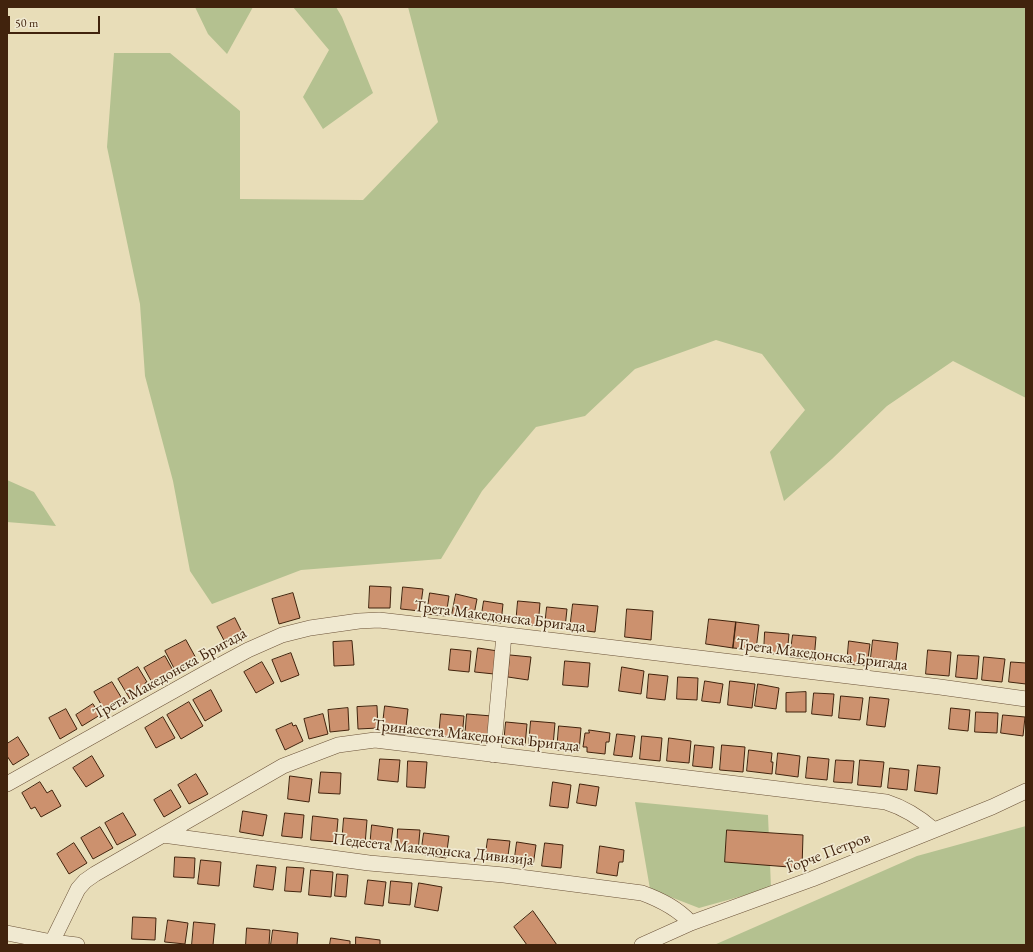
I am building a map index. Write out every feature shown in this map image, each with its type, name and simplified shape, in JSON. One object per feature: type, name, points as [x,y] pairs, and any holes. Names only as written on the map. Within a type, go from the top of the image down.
[{"type":"street","name":"Трета Македонска Бригада","points":[[7,784],[248,650],[282,635],[310,628],[359,621],[379,620],[940,687],[1026,699]]},
{"type":"street","points":[[493,755],[504,635]]},
{"type":"street","name":"Тринаесета Македонска Бригада","points":[[52,942],[74,895],[85,881],[95,874],[283,766],[338,745],[375,740],[886,802],[907,810],[934,830]]},
{"type":"street","name":"Ѓорче Петров","points":[[642,945],[691,922],[812,879],[1026,791]]},
{"type":"street","name":"Педесета Македонска Дивизија","points":[[163,835],[369,863],[504,875],[642,893],[658,899],[670,906],[683,914],[691,922]]},
{"type":"street","points":[[7,933],[52,942],[77,945]]},
{"type":"green space","points":[[195,7],[253,7],[227,54],[208,34]]},
{"type":"green space","points":[[293,7],[336,7],[342,17],[373,93],[323,129],[303,97],[329,50]]},
{"type":"green space","points":[[408,7],[1026,7],[1026,398],[953,361],[887,406],[832,459],[784,501],[770,452],[805,410],[762,354],[716,340],[635,369],[585,416],[536,427],[482,491],[441,559],[301,570],[212,604],[190,571],[173,481],[145,376],[140,304],[107,147],[114,53],[170,53],[240,111],[240,199],[363,200],[438,122]]},
{"type":"green space","points":[[7,480],[34,492],[56,526],[7,522]]},
{"type":"green space","points":[[635,802],[768,815],[771,888],[699,908],[650,889]]},
{"type":"green space","points":[[1026,826],[1026,945],[714,945],[917,856]]},
{"type":"building","points":[[370,586],[391,587],[390,608],[369,608]]},
{"type":"building","points":[[403,587],[423,589],[420,611],[401,609]]},
{"type":"building","points":[[293,593],[300,618],[279,624],[272,599]]},
{"type":"building","points":[[430,593],[449,596],[446,616],[427,614]]},
{"type":"building","points":[[456,594],[477,599],[473,620],[452,615]]},
{"type":"building","points":[[484,601],[503,604],[501,623],[481,620]]},
{"type":"building","points":[[518,601],[540,603],[538,626],[516,624]]},
{"type":"building","points":[[573,604],[598,606],[595,632],[570,629]]},
{"type":"building","points":[[547,607],[567,609],[565,628],[545,626]]},
{"type":"building","points":[[627,609],[653,611],[651,640],[625,637]]},
{"type":"building","points":[[235,618],[245,638],[227,646],[217,627]]},
{"type":"building","points":[[709,619],[736,622],[733,648],[706,644]]},
{"type":"building","points":[[736,622],[759,625],[756,650],[733,648]]},
{"type":"building","points":[[765,632],[789,634],[787,655],[764,653]]},
{"type":"building","points":[[793,635],[816,637],[814,660],[790,657]]},
{"type":"building","points":[[186,640],[197,660],[176,672],[165,651]]},
{"type":"building","points":[[873,640],[898,643],[895,669],[870,666]]},
{"type":"building","points":[[352,641],[354,665],[334,666],[333,642]]},
{"type":"building","points":[[849,641],[870,644],[867,666],[847,664]]},
{"type":"building","points":[[478,648],[498,651],[494,674],[475,672]]},
{"type":"building","points":[[451,649],[471,651],[469,672],[449,670]]},
{"type":"building","points":[[928,650],[951,652],[949,676],[926,674]]},
{"type":"building","points":[[291,653],[299,675],[281,682],[272,660]]},
{"type":"building","points":[[510,655],[531,657],[528,680],[508,677]]},
{"type":"building","points":[[958,655],[979,656],[977,679],[956,677]]},
{"type":"building","points":[[165,656],[175,674],[154,686],[144,668]]},
{"type":"building","points":[[984,657],[1005,659],[1002,682],[982,680]]},
{"type":"building","points":[[565,661],[590,663],[588,687],[563,685]]},
{"type":"building","points":[[262,662],[274,683],[256,693],[244,672]]},
{"type":"building","points":[[1011,662],[1026,663],[1026,684],[1009,682]]},
{"type":"building","points":[[138,667],[147,682],[145,683],[148,688],[130,699],[118,679]]},
{"type":"building","points":[[622,667],[644,671],[641,694],[619,691]]},
{"type":"building","points":[[649,674],[668,676],[665,700],[647,698]]},
{"type":"building","points":[[678,677],[698,678],[697,700],[677,699]]},
{"type":"building","points":[[705,681],[723,684],[720,703],[702,701]]},
{"type":"building","points":[[730,681],[755,684],[752,708],[728,705]]},
{"type":"building","points":[[112,682],[124,702],[106,713],[94,692]]},
{"type":"building","points":[[758,684],[779,688],[776,709],[755,706]]},
{"type":"building","points":[[211,690],[222,711],[205,721],[193,700]]},
{"type":"building","points":[[806,692],[806,712],[786,712],[786,693]]},
{"type":"building","points":[[814,693],[834,694],[832,716],[812,714]]},
{"type":"building","points":[[841,696],[863,698],[860,720],[839,718]]},
{"type":"building","points":[[870,697],[889,699],[885,727],[867,725]]},
{"type":"building","points":[[189,702],[203,726],[181,739],[167,715]]},
{"type":"building","points":[[93,704],[100,715],[82,726],[76,715]]},
{"type":"building","points":[[377,706],[378,728],[358,729],[357,707]]},
{"type":"building","points":[[385,706],[408,709],[405,735],[382,732]]},
{"type":"building","points":[[348,708],[349,730],[330,732],[328,710]]},
{"type":"building","points":[[951,708],[970,710],[968,731],[949,729]]},
{"type":"building","points":[[66,709],[77,729],[60,739],[49,718]]},
{"type":"building","points":[[976,712],[998,713],[997,733],[975,732]]},
{"type":"building","points":[[323,714],[328,734],[309,739],[304,719]]},
{"type":"building","points":[[441,714],[464,716],[462,738],[439,736]]},
{"type":"building","points":[[467,714],[492,716],[490,740],[465,738]]},
{"type":"building","points":[[1003,715],[1025,717],[1023,736],[1001,733]]},
{"type":"building","points":[[163,717],[175,738],[156,748],[145,728]]},
{"type":"building","points":[[531,721],[555,723],[553,746],[529,744]]},
{"type":"building","points":[[506,722],[527,724],[525,746],[504,743]]},
{"type":"building","points":[[292,723],[293,726],[296,725],[303,741],[285,750],[276,730]]},
{"type":"building","points":[[559,726],[581,728],[579,752],[557,750]]},
{"type":"building","points":[[589,730],[610,733],[609,742],[606,742],[605,754],[587,752],[587,747],[583,747],[585,733],[589,733]]},
{"type":"building","points":[[617,734],[635,736],[632,757],[614,755]]},
{"type":"building","points":[[642,736],[662,738],[660,761],[640,759]]},
{"type":"building","points":[[18,737],[29,755],[13,765],[7,756],[7,744]]},
{"type":"building","points":[[669,738],[691,741],[689,763],[667,761]]},
{"type":"building","points":[[695,745],[714,747],[712,768],[693,766]]},
{"type":"building","points":[[722,745],[745,747],[743,772],[720,770]]},
{"type":"building","points":[[749,750],[772,753],[772,774],[747,771]]},
{"type":"building","points":[[778,753],[800,756],[798,777],[776,774]]},
{"type":"building","points":[[92,756],[104,776],[86,787],[73,768]]},
{"type":"building","points":[[808,757],[829,759],[827,780],[806,778]]},
{"type":"building","points":[[380,759],[400,760],[398,782],[378,780]]},
{"type":"building","points":[[836,760],[854,761],[852,783],[834,782]]},
{"type":"building","points":[[860,760],[884,762],[881,787],[858,785]]},
{"type":"building","points":[[408,761],[427,762],[425,788],[407,787]]},
{"type":"building","points":[[918,765],[940,767],[937,794],[915,791]]},
{"type":"building","points":[[890,768],[909,770],[907,790],[888,788]]},
{"type":"building","points":[[321,772],[341,773],[340,794],[319,793]]},
{"type":"building","points":[[196,774],[208,794],[189,804],[178,785]]},
{"type":"building","points":[[290,776],[312,779],[309,802],[288,799]]},
{"type":"building","points":[[40,782],[47,793],[52,790],[61,806],[41,817],[35,807],[31,809],[22,793]]},
{"type":"building","points":[[553,782],[571,785],[568,808],[550,806]]},
{"type":"building","points":[[580,784],[599,787],[596,806],[577,803]]},
{"type":"building","points":[[171,790],[181,807],[164,817],[154,800]]},
{"type":"building","points":[[243,811],[267,815],[263,836],[240,832]]},
{"type":"building","points":[[123,813],[136,835],[117,845],[105,823]]},
{"type":"building","points":[[285,813],[304,815],[302,838],[282,836]]},
{"type":"building","points":[[313,816],[338,819],[336,842],[311,840]]},
{"type":"building","points":[[344,818],[367,820],[365,845],[342,843]]},
{"type":"building","points":[[372,825],[393,828],[390,849],[370,847]]},
{"type":"building","points":[[100,827],[113,848],[93,859],[81,838]]},
{"type":"building","points":[[398,829],[420,830],[418,852],[397,850]]},
{"type":"building","points":[[727,830],[803,835],[802,868],[725,862]]},
{"type":"building","points":[[424,833],[449,836],[446,858],[421,854]]},
{"type":"building","points":[[488,839],[510,841],[507,863],[485,860]]},
{"type":"building","points":[[517,842],[536,845],[533,866],[514,864]]},
{"type":"building","points":[[74,843],[87,863],[69,874],[57,854]]},
{"type":"building","points":[[545,843],[563,845],[561,868],[542,866]]},
{"type":"building","points":[[600,846],[624,850],[623,862],[619,862],[617,876],[597,873]]},
{"type":"building","points":[[175,857],[195,858],[194,878],[174,877]]},
{"type":"building","points":[[201,860],[221,862],[219,886],[198,884]]},
{"type":"building","points":[[257,865],[276,867],[273,890],[254,887]]},
{"type":"building","points":[[287,867],[304,868],[301,892],[285,891]]},
{"type":"building","points":[[311,870],[333,872],[331,897],[309,895]]},
{"type":"building","points":[[337,874],[348,875],[346,897],[335,896]]},
{"type":"building","points":[[368,880],[386,882],[383,906],[365,904]]},
{"type":"building","points":[[391,881],[412,883],[410,905],[389,903]]},
{"type":"building","points":[[419,883],[442,887],[438,911],[415,907]]},
{"type":"building","points":[[533,911],[557,945],[527,945],[514,927]]},
{"type":"building","points":[[133,917],[156,918],[155,940],[132,939]]},
{"type":"building","points":[[168,920],[188,923],[185,944],[165,942]]},
{"type":"building","points":[[194,922],[215,924],[213,945],[192,945]]},
{"type":"building","points":[[247,928],[270,930],[269,945],[246,945]]},
{"type":"building","points":[[273,930],[298,933],[297,945],[271,945]]},
{"type":"building","points":[[356,937],[380,940],[380,945],[356,945]]},
{"type":"building","points":[[331,938],[350,941],[350,945],[330,945]]}]
